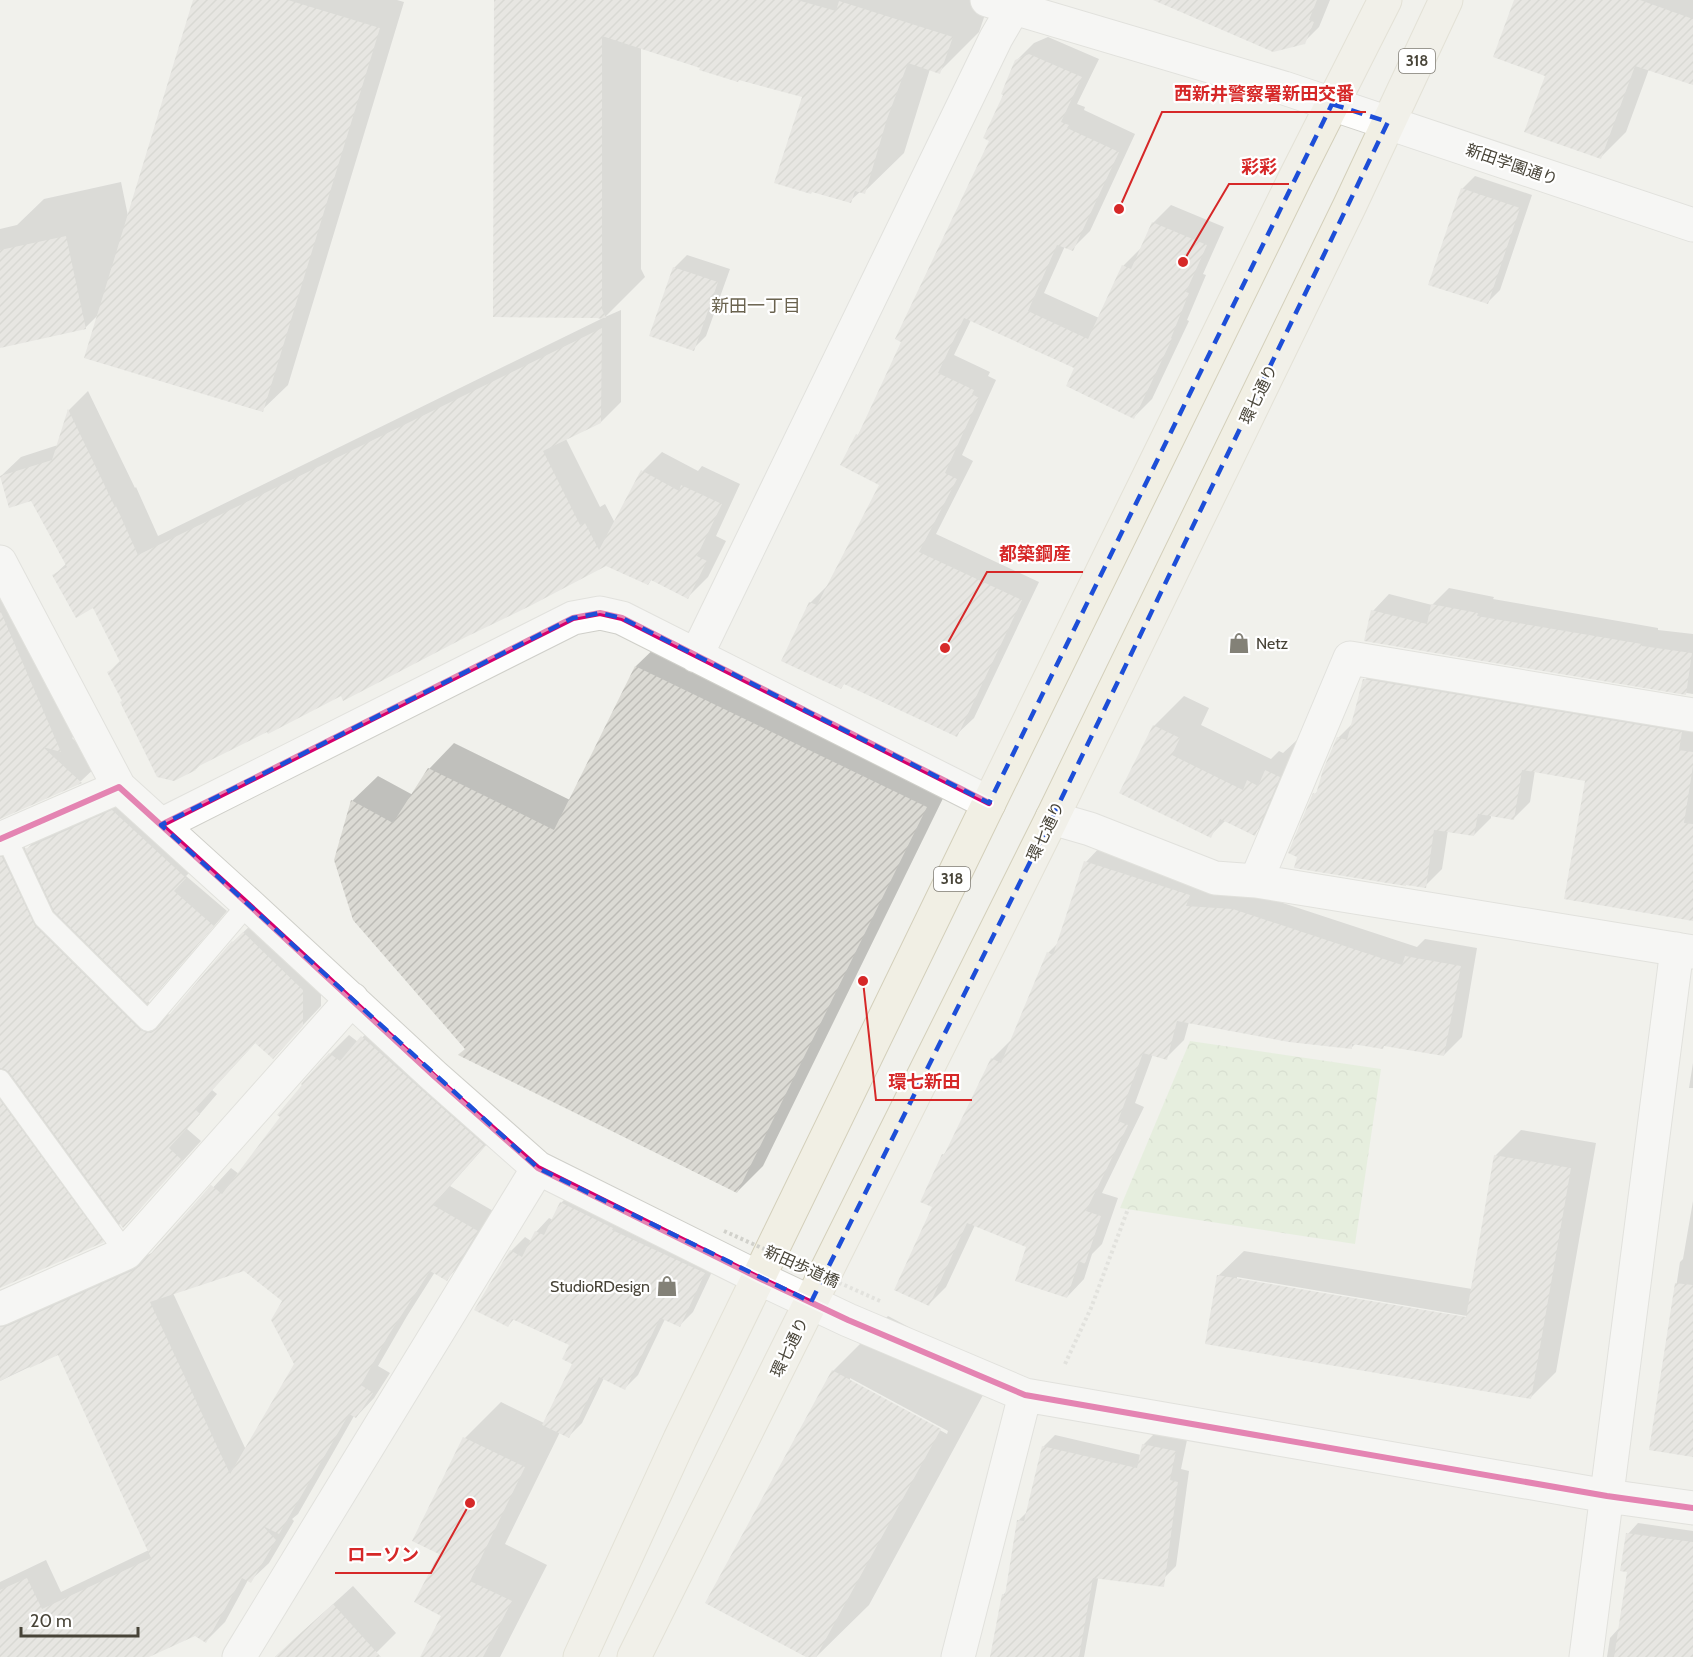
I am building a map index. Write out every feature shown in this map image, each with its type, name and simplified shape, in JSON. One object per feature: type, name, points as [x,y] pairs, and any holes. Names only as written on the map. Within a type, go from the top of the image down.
[{"type":"main road","name":"318","points":[[580,1654],[680,1439],[989,803],[1385,0]]},
{"type":"main road","name":"環七通り","points":[[634,1657],[1052,818],[1350,205],[1446,0]]},
{"type":"street","name":"新田学園通り","points":[[1007,3],[1284,88],[1693,225]]},
{"type":"street","points":[[696,656],[996,38],[1007,3]]},
{"type":"street","points":[[0,562],[119,787],[434,1076],[538,1168],[759,1278],[925,1354],[1025,1395],[1607,1496],[1693,1508]]},
{"type":"street","points":[[161,825],[573,618],[600,613],[622,618],[989,803]]},
{"type":"street","points":[[1256,881],[1350,658],[1693,714]]},
{"type":"street","points":[[3,838],[119,787]]},
{"type":"street","points":[[1052,818],[1090,829],[1215,878],[1256,881],[1685,950],[1586,1657]]},
{"type":"street","points":[[0,1309],[126,1253],[352,999]]},
{"type":"street","points":[[239,1657],[538,1168]]},
{"type":"street","points":[[958,1657],[1025,1395]]},
{"type":"lane","points":[[3,838],[44,918],[148,1021],[248,904]]},
{"type":"lane","points":[[0,1080],[126,1253]]},
{"type":"path","points":[[1061,1373],[1091,1308],[1128,1209]]},
{"type":"highlighted area","points":[[1332,104],[1388,122],[1052,818],[811,1302],[538,1168],[161,825],[573,618],[600,613],[622,618],[989,803]]},
{"type":"green space","points":[[1190,1041],[1381,1069],[1355,1244],[1120,1208]]},
{"type":"building","points":[[193,0],[288,0],[380,28],[263,412],[84,358]]},
{"type":"building","points":[[494,0],[797,0],[836,11],[839,1],[953,37],[940,74],[908,63],[887,119],[865,194],[855,191],[851,203],[774,183],[802,97],[739,80],[738,82],[602,36],[602,309],[606,318],[493,317]]},
{"type":"building","points":[[1153,0],[1317,0],[1309,20],[1314,22],[1305,44],[1273,52]]},
{"type":"building","points":[[1514,0],[1640,0],[1693,19],[1693,85],[1635,66],[1601,159],[1524,132],[1545,76],[1493,57]]},
{"type":"building","points":[[1029,54],[1082,77],[1061,122],[1069,125],[1067,128],[1119,152],[1073,251],[1057,245],[1028,311],[1088,339],[1122,265],[1131,269],[1152,222],[1207,245],[1186,292],[1189,293],[1172,339],[1134,419],[1066,386],[1074,368],[964,318],[938,373],[974,390],[972,394],[979,398],[945,473],[957,479],[919,552],[1022,600],[957,737],[844,684],[841,689],[781,661],[809,602],[817,605],[879,485],[840,465],[856,434],[858,435],[901,342],[895,339],[989,141],[983,138],[1003,95],[1001,94],[1015,60]]},
{"type":"building","points":[[1461,188],[1520,208],[1488,304],[1428,285]]},
{"type":"building","points":[[66,236],[86,329],[0,348],[0,250]]},
{"type":"building","points":[[673,267],[718,282],[694,351],[649,336]]},
{"type":"building","points":[[602,328],[601,423],[543,451],[580,525],[585,523],[599,550],[641,470],[679,491],[681,485],[722,504],[697,556],[707,561],[688,599],[651,580],[648,585],[606,566],[343,701],[341,696],[195,768],[196,770],[174,781],[157,777],[107,672],[121,664],[93,608],[76,618],[52,575],[67,567],[31,501],[9,508],[0,476],[52,460],[68,409],[138,555]]},
{"type":"building","points":[[1431,604],[1478,613],[1477,616],[1692,653],[1686,695],[1364,641],[1371,610],[1427,624]]},
{"type":"building","points":[[0,610],[61,752],[43,747],[82,783],[0,819]]},
{"type":"building","points":[[635,666],[927,807],[737,1193],[458,1055],[465,1049],[353,920],[334,860],[351,800],[393,823],[428,768],[554,830]]},
{"type":"building","points":[[1363,679],[1682,732],[1679,750],[1693,752],[1684,823],[1693,824],[1693,921],[1564,899],[1585,781],[1522,770],[1514,820],[1478,814],[1474,836],[1434,830],[1426,888],[1294,868],[1297,857],[1288,853],[1313,793],[1316,794],[1337,737],[1347,740]]},
{"type":"building","points":[[1153,725],[1180,738],[1172,755],[1243,790],[1247,780],[1258,786],[1265,770],[1280,777],[1255,836],[1220,819],[1211,838],[1119,793]]},
{"type":"building","points":[[112,810],[186,878],[174,891],[214,926],[147,1003],[54,911],[25,849]]},
{"type":"building","points":[[0,857],[35,926],[140,1030],[151,1033],[157,1029],[232,941],[243,932],[303,990],[303,1026],[273,1059],[255,1043],[195,1109],[200,1114],[169,1148],[183,1161],[123,1228],[10,1073],[0,1068]]},
{"type":"building","points":[[1084,861],[1190,895],[1186,906],[1233,909],[1402,965],[1405,956],[1461,966],[1444,1056],[1384,1046],[1383,1049],[1352,1044],[1352,1049],[1289,1042],[1177,1021],[1167,1060],[1143,1053],[1118,1121],[1128,1125],[1086,1211],[1101,1216],[1085,1264],[1079,1261],[1067,1298],[1015,1281],[1026,1247],[967,1223],[929,1306],[894,1290],[932,1207],[920,1202],[991,1058],[1001,1063],[1047,952],[1053,955]]},
{"type":"building","points":[[361,1036],[485,1146],[433,1205],[478,1231],[447,1281],[430,1271],[388,1336],[361,1385],[373,1393],[356,1418],[349,1414],[279,1534],[263,1526],[276,1540],[251,1583],[242,1578],[206,1643],[195,1636],[149,1657],[0,1657],[0,1590],[27,1578],[42,1609],[151,1558],[58,1355],[30,1368],[29,1366],[0,1381],[0,1327],[8,1326],[140,1266],[211,1185],[222,1194],[280,1117],[277,1115],[329,1053],[340,1061]],"holes":[[[244,1271],[282,1301],[271,1320],[294,1364],[230,1474],[150,1302]]]},
{"type":"building","points":[[0,1100],[104,1242],[0,1288]]},
{"type":"building","points":[[1494,1155],[1571,1168],[1531,1399],[1205,1344],[1217,1275],[1466,1317]]},
{"type":"building","points":[[560,1202],[613,1228],[612,1230],[705,1273],[680,1327],[660,1318],[625,1390],[599,1377],[569,1438],[542,1425],[572,1364],[562,1359],[569,1345],[512,1319],[508,1327],[474,1310],[510,1250],[522,1257],[535,1231],[544,1235]]},
{"type":"building","points":[[1675,1283],[1693,1285],[1693,1457],[1649,1450]]},
{"type":"building","points":[[832,1370],[941,1429],[816,1657],[806,1657],[705,1603]]},
{"type":"building","points":[[463,1437],[525,1467],[470,1581],[512,1601],[483,1657],[420,1657],[441,1616],[414,1602],[439,1554],[412,1541]]},
{"type":"building","points":[[1142,1444],[1176,1451],[1170,1480],[1178,1482],[1164,1587],[1093,1578],[1079,1657],[990,1657],[1002,1594],[1005,1595],[1017,1520],[1024,1521],[1042,1446],[1137,1468]]},
{"type":"building","points":[[1626,1533],[1693,1542],[1693,1657],[1614,1657],[1627,1572],[1620,1571]]},
{"type":"building","points":[[333,1604],[381,1657],[275,1657],[294,1639]]},
{"type":"cycle path","points":[[161,825],[573,618],[600,613],[622,618],[989,803]]},
{"type":"cycle path","points":[[0,839],[119,787],[434,1076],[538,1168],[848,1320],[1025,1395],[1607,1496],[1693,1508]]},
{"type":"place","name":"西新井警察署新田交番","points":[[1119,209]]},
{"type":"place","name":"彩彩","points":[[1183,262]]},
{"type":"place","name":"Netz","points":[[1239,643]]},
{"type":"place","name":"都築鋼産","points":[[945,648]]},
{"type":"place","name":"環七新田","points":[[863,981]]},
{"type":"place","name":"StudioRDesign","points":[[667,1286]]},
{"type":"place","name":"ローソン","points":[[470,1503]]},
{"type":"district","name":"新田一丁目","points":[[756,306]]}]
